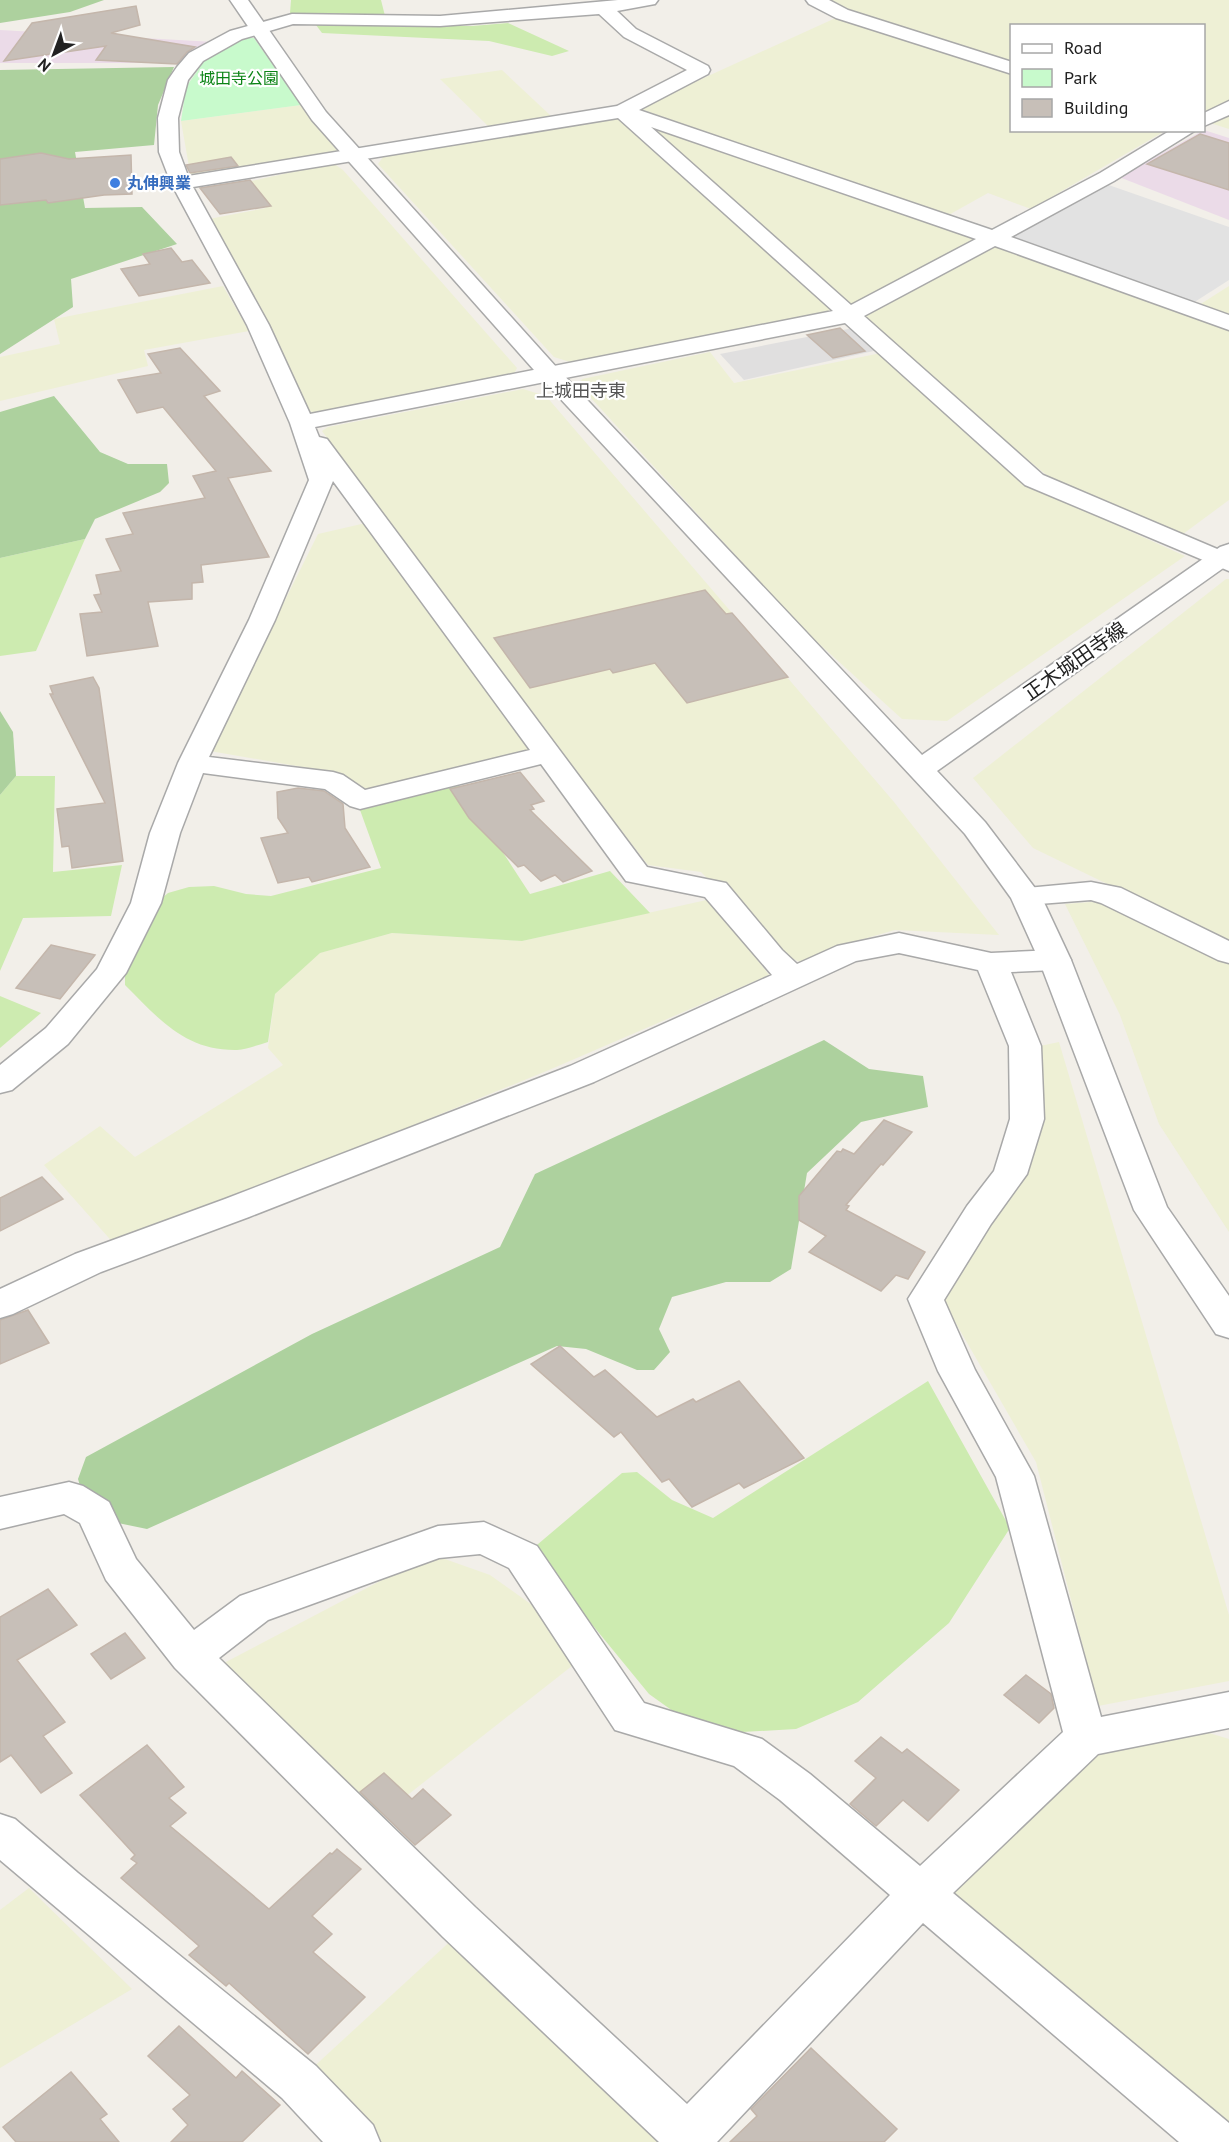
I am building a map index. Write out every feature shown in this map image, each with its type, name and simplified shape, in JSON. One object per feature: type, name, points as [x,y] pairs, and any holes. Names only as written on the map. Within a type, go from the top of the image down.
[{"type":"street","points":[[254,12],[292,19],[440,21],[603,8],[649,0]]},
{"type":"street","points":[[815,0],[842,14],[1010,68]]},
{"type":"street","points":[[181,183],[622,111],[701,70],[630,33],[603,8]]},
{"type":"street","points":[[254,12],[290,76],[312,107],[550,374],[975,828],[1026,896],[1055,960],[1151,1210],[1229,1324]]},
{"type":"street","points":[[0,1082],[57,1036],[111,973],[146,903],[165,833],[192,763],[262,620],[321,480],[302,423],[258,325],[181,183],[169,152],[168,118],[178,80],[196,57],[236,34],[254,12]]},
{"type":"street","points":[[1209,125],[1229,107]]},
{"type":"street","points":[[622,111],[994,238],[1229,323]]},
{"type":"street","points":[[622,111],[1034,480],[1226,558]]},
{"type":"street","points":[[302,423],[849,315],[1107,177],[1183,132]]},
{"type":"street","points":[[302,423],[637,874],[715,890],[771,957],[792,977]]},
{"type":"street","name":"正木城田寺線","points":[[920,770],[1226,558]]},
{"type":"street","points":[[192,763],[333,781],[360,800],[548,754]]},
{"type":"street","points":[[1026,896],[1091,891],[1110,895],[1229,953]]},
{"type":"street","points":[[0,1305],[88,1263],[248,1204],[582,1074],[848,953],[899,943],[991,963],[1055,960]]},
{"type":"street","points":[[991,963],[1025,1046],[1027,1119],[1010,1174],[979,1215],[926,1299],[957,1371],[1016,1476],[1086,1738]]},
{"type":"street","points":[[0,1513],[69,1497],[95,1513],[120,1569],[190,1656],[459,1922],[690,2139],[922,1893],[1086,1738],[1229,1710]]},
{"type":"street","points":[[190,1656],[254,1608],[438,1542],[484,1538],[523,1557],[630,1718],[747,1752],[795,1787],[1215,2142]]},
{"type":"street","points":[[0,1833],[62,1887],[299,2082],[356,2142]]},
{"type":"shaded area","points":[[0,30],[214,42],[180,63],[0,63]]},
{"type":"shaded area","points":[[1205,130],[1229,138],[1229,220],[1119,177]]},
{"type":"shaded area","points":[[1103,183],[1229,227],[1229,280],[1193,303],[1009,237]]},
{"type":"shaded area","points":[[853,328],[878,350],[744,380],[720,354]]},
{"type":"green space","points":[[0,0],[104,0],[70,12],[0,23]]},
{"type":"green space","points":[[291,0],[381,0],[385,16],[290,13]]},
{"type":"green space","points":[[829,0],[1229,0],[1229,129],[1205,121],[1205,24],[1010,24],[1010,63],[869,18]]},
{"type":"green space","points":[[840,16],[1010,69],[1010,132],[1163,132],[1031,209],[988,193],[945,217],[638,108]]},
{"type":"green space","points":[[508,23],[569,51],[552,56],[489,41],[322,33],[316,25],[472,26]]},
{"type":"green space","name":"城田寺公園","points":[[239,38],[254,38],[301,105],[181,121],[186,87],[203,59]]},
{"type":"green space","points":[[174,67],[158,105],[154,145],[75,152],[85,208],[142,207],[177,244],[71,279],[73,307],[0,354],[0,70]]},
{"type":"green space","points":[[502,70],[551,116],[488,126],[440,79]]},
{"type":"green space","points":[[301,105],[338,152],[191,178],[181,121]]},
{"type":"green space","points":[[609,116],[618,117],[832,308],[828,311],[573,363],[554,357],[378,164],[383,157]]},
{"type":"green space","points":[[645,122],[1229,327],[1229,500],[1183,534],[1050,478],[892,347]]},
{"type":"green space","points":[[333,163],[343,170],[517,368],[513,376],[319,416],[308,410],[209,219],[266,208],[247,182]]},
{"type":"green space","points":[[223,286],[249,331],[144,350],[148,366],[0,401],[0,357],[60,344],[54,319]]},
{"type":"green space","points":[[1229,286],[1229,315],[1199,305]]},
{"type":"green space","points":[[710,352],[734,383],[881,353],[1021,482],[1185,556],[947,721],[902,719],[805,631],[579,385],[582,379]]},
{"type":"green space","points":[[523,389],[546,396],[894,802],[999,935],[895,930],[853,942],[800,962],[779,952],[701,872],[648,865],[566,759],[540,731],[322,431],[328,427]]},
{"type":"green space","points":[[54,396],[100,452],[128,464],[167,464],[169,483],[160,492],[95,519],[85,539],[0,558],[0,412]]},
{"type":"green space","points":[[370,522],[536,751],[364,792],[337,773],[210,751],[318,534]]},
{"type":"green space","points":[[85,539],[36,651],[0,656],[0,558]]},
{"type":"green space","points":[[1226,579],[1229,579],[1229,943],[1033,848],[973,778]]},
{"type":"green space","points":[[0,711],[13,732],[16,776],[0,795]]},
{"type":"green space","points":[[16,776],[55,776],[53,872],[122,865],[111,916],[23,918],[0,971],[0,795]]},
{"type":"green space","points":[[459,785],[530,894],[610,871],[650,913],[522,941],[392,933],[320,953],[275,994],[268,1042],[237,1050],[219,1049],[187,1039],[161,1020],[125,985],[125,962],[154,905],[168,893],[189,887],[214,886],[246,894],[271,896],[381,868],[360,810]]},
{"type":"green space","points":[[711,899],[769,975],[549,1070],[116,1246],[44,1165],[100,1126],[135,1157],[283,1065],[268,1048],[275,994],[319,953],[392,933],[522,941]]},
{"type":"green space","points":[[1091,902],[1111,904],[1229,962],[1229,1232],[1159,1124],[1120,1015],[1065,904]]},
{"type":"green space","points":[[0,996],[41,1013],[0,1048]]},
{"type":"green space","points":[[824,1040],[869,1069],[923,1076],[928,1107],[861,1122],[807,1173],[791,1269],[770,1282],[726,1282],[672,1297],[659,1329],[670,1352],[654,1370],[637,1370],[586,1349],[557,1346],[147,1529],[118,1523],[84,1500],[78,1479],[86,1457],[312,1334],[500,1247],[535,1174]]},
{"type":"green space","points":[[1059,1042],[1229,1615],[1229,1681],[1098,1706],[1036,1462],[936,1289],[1029,1154],[1040,1046]]},
{"type":"green space","points":[[928,1381],[1010,1528],[949,1623],[858,1702],[796,1729],[742,1732],[677,1714],[649,1694],[531,1550],[622,1473],[637,1472],[672,1500],[713,1518]]},
{"type":"green space","points":[[426,1557],[442,1558],[490,1575],[539,1610],[577,1662],[377,1819],[224,1663]]},
{"type":"green space","points":[[1206,1732],[1229,1739],[1229,2139],[936,1891],[1066,1754]]},
{"type":"green space","points":[[29,1888],[132,1989],[0,2068],[0,1910]]},
{"type":"green space","points":[[456,1936],[668,2142],[369,2142],[308,2072]]},
{"type":"building","points":[[136,6],[140,25],[111,33],[195,47],[187,52],[177,64],[96,60],[106,46],[4,61],[32,23]]},
{"type":"building","points":[[1200,134],[1229,143],[1229,190],[1147,164]]},
{"type":"building","points":[[41,153],[69,159],[131,155],[132,194],[104,195],[48,203],[46,200],[0,205],[0,159]]},
{"type":"building","points":[[231,157],[238,166],[190,173],[186,165]]},
{"type":"building","points":[[250,180],[271,206],[220,214],[200,188]]},
{"type":"building","points":[[171,248],[182,262],[192,260],[210,283],[139,296],[121,269],[150,264],[143,254]]},
{"type":"building","points":[[840,328],[865,351],[833,358],[807,335]]},
{"type":"building","points":[[180,348],[220,391],[204,396],[271,471],[228,478],[269,557],[201,565],[203,582],[192,583],[192,599],[148,602],[158,646],[87,656],[80,614],[102,612],[94,595],[101,594],[96,575],[121,571],[106,539],[133,534],[123,513],[205,498],[193,476],[216,471],[163,407],[137,413],[118,380],[161,373],[148,354]]},
{"type":"building","points":[[705,590],[726,614],[732,613],[788,677],[687,703],[655,663],[613,673],[610,669],[530,688],[494,638]]},
{"type":"building","points":[[93,677],[99,688],[123,861],[72,868],[69,846],[62,847],[57,809],[105,803],[50,694],[53,694],[50,686]]},
{"type":"building","points":[[520,772],[544,801],[531,805],[534,809],[530,810],[592,871],[563,882],[555,875],[541,881],[524,865],[518,867],[469,818],[450,789]]},
{"type":"building","points":[[298,788],[324,791],[343,804],[345,828],[370,867],[312,882],[309,877],[278,883],[261,838],[288,833],[278,818],[277,792]]},
{"type":"building","points":[[51,945],[95,955],[60,999],[16,988]]},
{"type":"building","points":[[884,1120],[912,1132],[846,1205],[849,1206],[846,1210],[925,1252],[908,1279],[896,1275],[881,1291],[809,1252],[826,1236],[799,1220],[799,1196],[837,1151],[841,1152],[843,1149],[854,1154]]},
{"type":"building","points":[[42,1177],[63,1199],[0,1231],[0,1198]]},
{"type":"building","points":[[28,1310],[49,1343],[0,1364],[0,1320]]},
{"type":"building","points":[[560,1346],[594,1377],[605,1370],[657,1417],[693,1399],[696,1402],[739,1381],[804,1458],[744,1488],[739,1483],[692,1507],[669,1479],[662,1482],[621,1432],[614,1437],[531,1364]]},
{"type":"building","points":[[48,1589],[77,1625],[17,1660],[65,1722],[43,1736],[72,1773],[41,1793],[11,1755],[0,1762],[0,1617]]},
{"type":"building","points":[[125,1633],[145,1658],[111,1679],[91,1654]]},
{"type":"building","points":[[1026,1675],[1051,1694],[1054,1708],[1039,1723],[1004,1695]]},
{"type":"building","points":[[881,1737],[902,1753],[907,1749],[959,1790],[928,1821],[903,1800],[876,1826],[850,1804],[876,1778],[855,1761]]},
{"type":"building","points":[[147,1745],[184,1787],[169,1798],[186,1813],[170,1826],[269,1909],[337,1849],[361,1869],[312,1916],[332,1934],[313,1952],[365,1997],[308,2054],[229,1983],[226,1986],[189,1955],[199,1946],[121,1878],[137,1863],[131,1859],[135,1855],[80,1795]]},
{"type":"building","points":[[384,1773],[412,1799],[423,1789],[451,1815],[415,1845],[360,1792]]},
{"type":"building","points":[[179,2026],[236,2078],[242,2071],[280,2105],[242,2142],[171,2142],[188,2125],[173,2109],[190,2095],[148,2056]]},
{"type":"building","points":[[811,2048],[897,2129],[884,2142],[730,2142],[757,2116],[751,2109]]},
{"type":"building","points":[[71,2072],[107,2114],[100,2119],[119,2142],[16,2142],[3,2127]]},
{"type":"place","name":"丸伸興業","points":[[115,183]]},
{"type":"district","name":"上城田寺東","points":[[581,390]]}]
